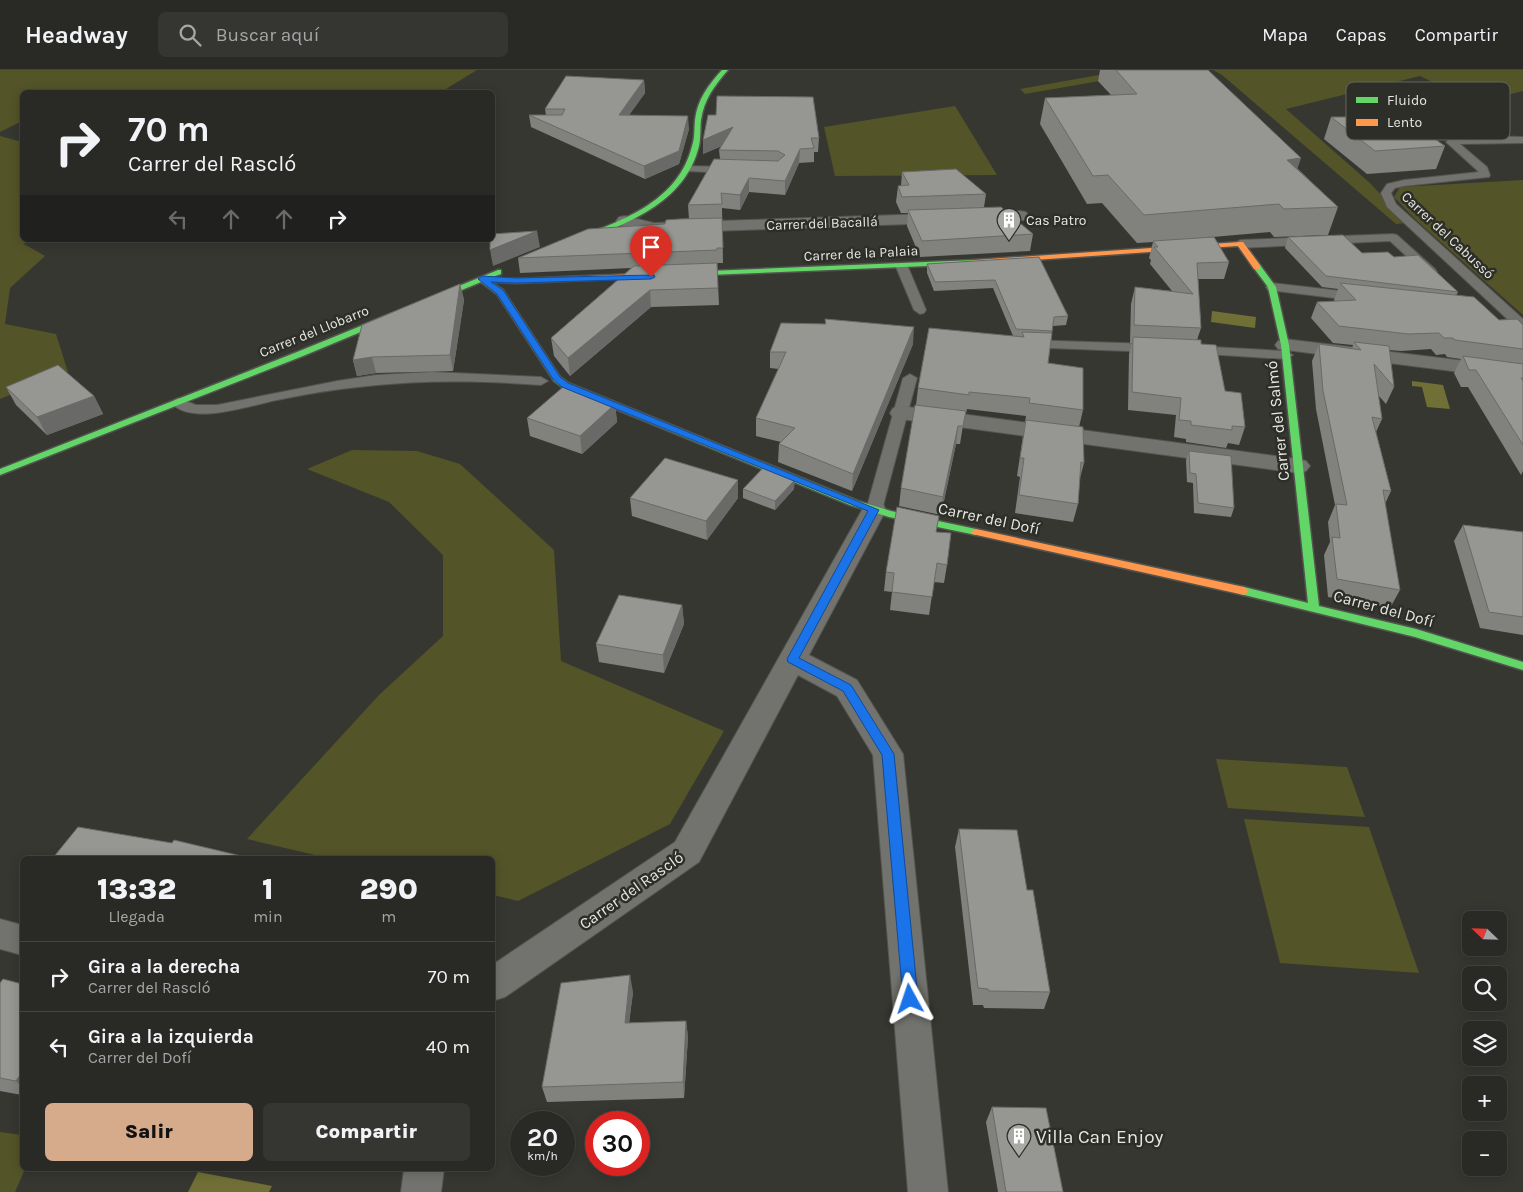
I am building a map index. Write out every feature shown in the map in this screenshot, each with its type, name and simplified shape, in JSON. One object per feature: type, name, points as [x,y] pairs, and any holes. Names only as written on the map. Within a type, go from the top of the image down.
[{"type":"street","points":[[562,246],[647,212],[667,196],[688,169],[695,149],[704,96],[725,70]]},
{"type":"street","name":"Carrer del Bacallá","points":[[625,221],[654,228],[1020,216]]},
{"type":"street","name":"Carrer de la Palaia","points":[[482,279],[525,281],[902,267],[1240,244]]},
{"type":"street","name":"Carrer del Salmó","points":[[1240,244],[1272,286],[1286,350],[1314,607]]},
{"type":"street","name":"Carrer del Llobarro","points":[[0,472],[509,268]]},
{"type":"street","name":"Carrer del Dofí","points":[[482,279],[500,292],[557,379],[565,385],[874,510],[1121,562],[1314,607],[1445,641],[1523,666]]},
{"type":"street","points":[[1286,350],[1523,374]]},
{"type":"street","points":[[901,413],[1298,466]]},
{"type":"street","name":"Carrer del Rascló","points":[[495,983],[687,852],[874,510]]},
{"type":"street","points":[[792,659],[847,688],[888,754],[928,1192]]},
{"type":"street","points":[[0,934],[20,939]]},
{"type":"street","points":[[421,1192],[424,1171]]},
{"type":"lane","name":"Carrer del Cabussó","points":[[1478,140],[1451,142],[1483,169],[1485,175],[1404,183],[1391,186],[1386,193],[1391,204],[1523,326]]},
{"type":"lane","name":"Carrer del Cabussó","points":[[1510,140],[1523,140]]},
{"type":"lane","points":[[688,169],[740,170]]},
{"type":"lane","points":[[1240,244],[1393,237],[1434,275],[1462,269]]},
{"type":"lane","points":[[902,267],[920,310]]},
{"type":"lane","points":[[1272,286],[1376,299]]},
{"type":"lane","points":[[1012,343],[1175,349],[1286,350]]},
{"type":"lane","points":[[178,402],[188,410],[212,409],[322,386],[415,377],[541,381]]},
{"type":"lane","points":[[874,510],[910,378]]},
{"type":"shaded area","points":[[0,70],[477,70],[444,90],[20,90],[20,122],[0,132]]},
{"type":"shaded area","points":[[1127,70],[1163,70],[1025,94],[1020,89]]},
{"type":"shaded area","points":[[1213,70],[1523,70],[1523,91],[1510,94],[1510,82],[1432,82],[1420,76],[1396,82],[1346,82],[1346,94],[1286,109],[1371,184],[1407,223],[1396,224],[1222,75]]},
{"type":"shaded area","points":[[955,106],[997,175],[835,176],[824,127]]},
{"type":"shaded area","points":[[0,136],[20,141],[20,242],[26,242],[24,244],[45,256],[10,288],[5,324],[56,334],[68,372],[0,399]]},
{"type":"shaded area","points":[[1523,180],[1523,315],[1417,221],[1394,197],[1400,187]]},
{"type":"shaded area","points":[[1212,311],[1256,317],[1255,328],[1211,322]]},
{"type":"shaded area","points":[[1412,381],[1443,385],[1450,409],[1427,407],[1422,387],[1412,386]]},
{"type":"shaded area","points":[[352,450],[417,451],[460,464],[554,550],[561,661],[724,731],[670,824],[518,901],[495,895],[495,856],[319,856],[247,839],[379,695],[443,636],[443,555],[389,502],[307,469]]},
{"type":"shaded area","points":[[1216,759],[1347,767],[1365,817],[1228,808]]},
{"type":"shaded area","points":[[1244,819],[1369,827],[1419,973],[1280,963]]},
{"type":"shaded area","points":[[0,1132],[20,1135],[20,1171],[24,1171],[15,1192],[0,1192]]},
{"type":"shaded area","points":[[198,1172],[272,1186],[269,1192],[188,1192]]},
{"type":"building","points":[[1116,70],[1208,70],[1301,158],[1287,160],[1338,207],[1284,209],[1279,204],[1144,215],[1108,175],[1093,176],[1045,98],[1137,94]]},
{"type":"building","points":[[566,76],[644,80],[619,115],[688,116],[679,151],[644,166],[529,115],[562,115],[565,109],[545,109]]},
{"type":"building","points":[[717,96],[813,97],[819,138],[811,138],[814,148],[800,149],[785,181],[749,178],[740,195],[721,193],[722,204],[688,205],[714,159],[778,161],[785,155],[778,151],[719,150],[733,127],[703,140],[708,115],[716,115]]},
{"type":"building","points":[[1331,117],[1346,117],[1346,129]]},
{"type":"building","points":[[1361,140],[1436,140],[1445,146],[1375,151]]},
{"type":"building","points":[[956,169],[986,194],[902,197],[898,186],[909,185],[902,172]]},
{"type":"building","points":[[1001,207],[1033,234],[922,241],[908,210]]},
{"type":"building","points":[[722,218],[723,248],[717,248],[717,250],[518,258],[588,229],[665,224],[666,220]]},
{"type":"building","points":[[537,231],[490,250],[490,242],[495,242],[495,234]]},
{"type":"building","points":[[1343,235],[1362,253],[1388,252],[1394,257],[1418,255],[1458,292],[1326,276],[1288,237]]},
{"type":"building","points":[[1214,237],[1229,262],[1197,263],[1201,328],[1134,325],[1135,287],[1193,294],[1154,247],[1158,247],[1153,241]]},
{"type":"building","points":[[1039,257],[1068,316],[1054,317],[1052,331],[1016,329],[995,280],[935,282],[927,264]]},
{"type":"building","points":[[717,263],[718,288],[650,290],[568,358],[551,338],[634,266]]},
{"type":"building","points":[[1340,283],[1474,297],[1499,320],[1517,319],[1523,325],[1523,349],[1444,338],[1439,333],[1408,334],[1339,326],[1317,302],[1356,300]]},
{"type":"building","points":[[460,284],[450,355],[372,357],[353,360],[362,325]]},
{"type":"building","points":[[825,319],[914,327],[853,474],[779,444],[795,428],[756,418],[786,352],[770,352],[781,323],[826,324]]},
{"type":"building","points":[[929,328],[1024,337],[1022,332],[1052,333],[1048,363],[1083,368],[1083,410],[1029,403],[1030,398],[969,392],[969,395],[918,388]]},
{"type":"building","points":[[1133,337],[1201,340],[1201,344],[1216,345],[1225,391],[1241,393],[1245,427],[1232,426],[1232,430],[1191,425],[1191,421],[1179,420],[1181,398],[1132,392]]},
{"type":"building","points":[[1354,342],[1389,346],[1394,387],[1374,364],[1382,419],[1372,417],[1391,491],[1383,490],[1400,590],[1337,579],[1332,537],[1340,538],[1336,504],[1347,505],[1323,391],[1319,344],[1361,350]]},
{"type":"building","points":[[1463,356],[1523,364],[1523,378],[1521,378],[1523,381],[1523,445],[1476,370],[1469,370]]},
{"type":"building","points":[[58,365],[94,396],[37,417],[6,387]]},
{"type":"building","points":[[563,387],[615,404],[580,436],[527,418]]},
{"type":"building","points":[[915,405],[966,411],[963,426],[958,426],[943,497],[901,488]]},
{"type":"building","points":[[1026,420],[1083,427],[1084,463],[1081,462],[1078,504],[1019,495],[1024,458],[1020,458]]},
{"type":"building","points":[[1189,451],[1231,456],[1234,508],[1198,503],[1196,474],[1190,473]]},
{"type":"building","points":[[665,458],[738,480],[706,521],[630,498]]},
{"type":"building","points":[[764,467],[795,480],[775,501],[743,489]]},
{"type":"building","points":[[897,507],[939,516],[936,532],[951,533],[947,565],[937,563],[932,597],[892,592],[894,573],[886,572]]},
{"type":"building","points":[[1463,525],[1523,532],[1523,617],[1489,612]]},
{"type":"building","points":[[619,595],[682,605],[663,655],[596,644]]},
{"type":"building","points":[[78,827],[172,843],[174,840],[241,856],[54,856]]},
{"type":"building","points":[[959,829],[1017,830],[1027,890],[1033,890],[1050,992],[989,991],[988,989],[978,988]]},
{"type":"building","points":[[630,975],[625,1023],[686,1021],[683,1082],[542,1087],[561,983]]},
{"type":"building","points":[[3,979],[20,983],[20,1075],[16,1081],[0,1078],[0,983]]},
{"type":"building","name":"Villa Can Enjoy","points":[[992,1107],[1046,1108],[1063,1192],[1006,1192]]},
{"type":"traffic: fast","points":[[573,242],[629,219],[647,209],[663,198],[677,184],[688,168],[695,149],[699,111],[704,98],[725,70]]},
{"type":"traffic: fast","points":[[635,276],[974,262]]},
{"type":"traffic: fast","points":[[1257,267],[1272,287],[1285,345],[1314,607]]},
{"type":"traffic: fast","points":[[0,472],[300,354],[498,272]]},
{"type":"traffic: fast","points":[[482,279],[500,292],[557,379],[565,385],[854,503],[889,514],[976,532]]},
{"type":"traffic: fast","points":[[1244,591],[1416,633],[1523,666]]},
{"type":"traffic: slow","points":[[974,262],[1240,244],[1257,267]]},
{"type":"traffic: slow","points":[[482,279],[516,281],[635,276]]},
{"type":"traffic: slow","points":[[976,532],[1244,591]]},
{"type":"place","name":"Cas Patro","points":[[1009,241]]},
{"type":"place","name":"Villa Can Enjoy","points":[[1019,1157]]},
{"type":"route","points":[[651,277],[516,281],[482,279],[492,284],[500,292],[557,379],[565,385],[874,510],[792,659],[847,688],[888,754],[910,999]]}]
